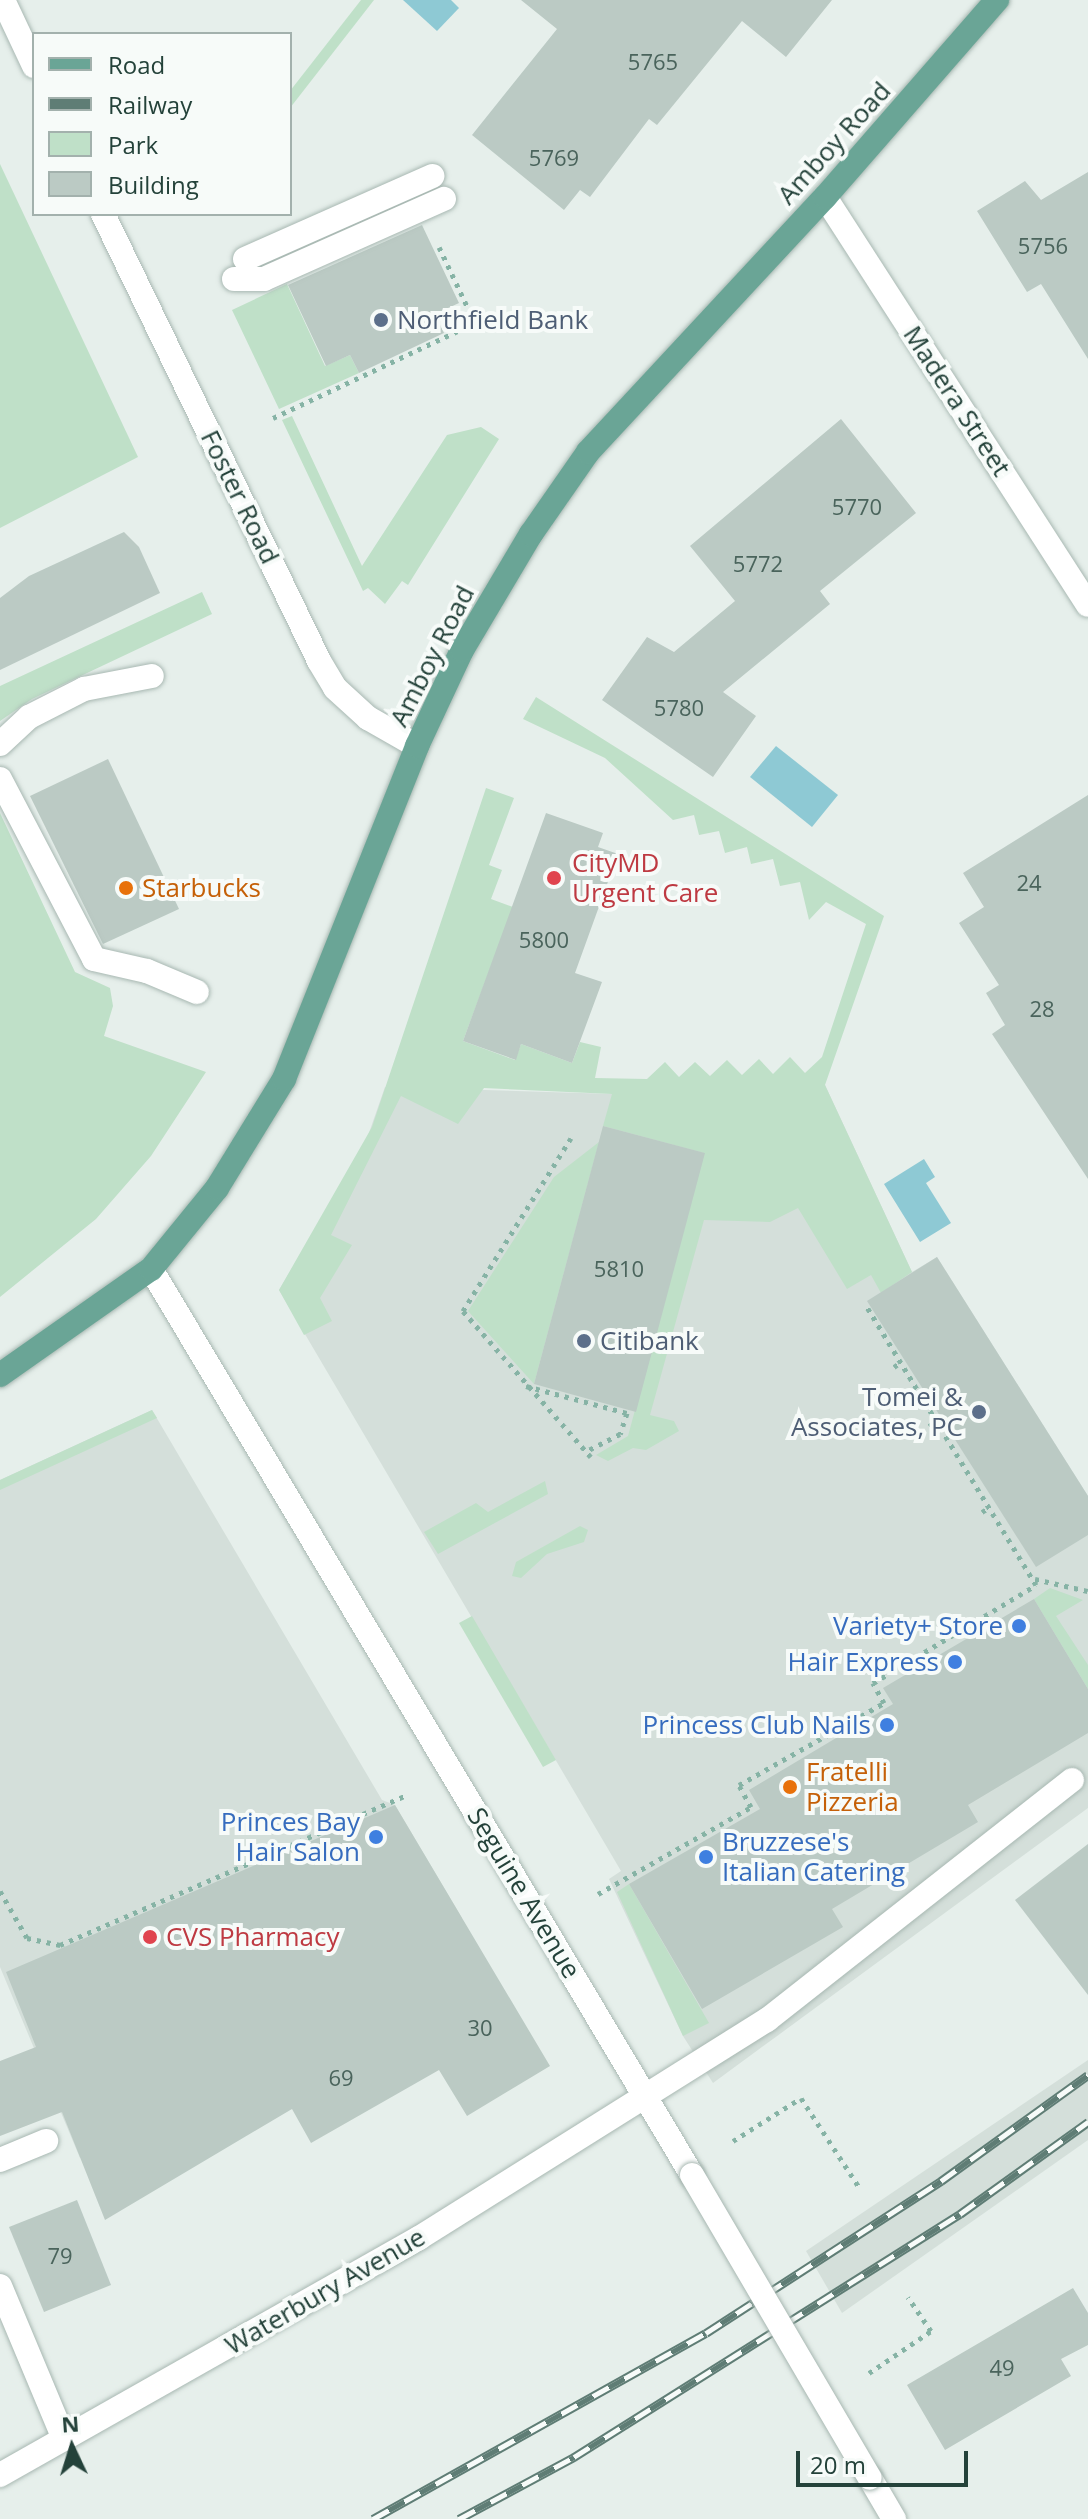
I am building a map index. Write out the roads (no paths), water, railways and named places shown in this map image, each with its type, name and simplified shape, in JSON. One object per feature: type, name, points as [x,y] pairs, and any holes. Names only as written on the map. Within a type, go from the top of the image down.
[{"type":"main road","name":"Amboy Road","points":[[0,1375],[151,1269],[225,1178],[284,1079],[417,746],[462,650],[588,452],[825,197],[997,0]]},
{"type":"street","points":[[3,0],[32,62]]},
{"type":"street","points":[[432,176],[240,269],[264,279],[444,199]]},
{"type":"street","name":"Madera Street","points":[[825,197],[1088,605]]},
{"type":"street","name":"Foster Road","points":[[104,216],[319,661],[335,688],[368,718],[417,746]]},
{"type":"street","points":[[0,744],[29,717],[84,689],[152,676]]},
{"type":"street","points":[[0,779],[94,959],[147,971],[197,992]]},
{"type":"street","name":"Seguine Avenue","points":[[151,1269],[894,2519]]},
{"type":"street","name":"Waterbury Avenue","points":[[0,2475],[419,2238],[642,2093],[767,2020],[839,1969],[1072,1780]]},
{"type":"street","points":[[0,2160],[46,2141]]},
{"type":"street","points":[[0,2286],[64,2439]]},
{"type":"water","points":[[403,0],[451,0],[459,8],[437,31]]},
{"type":"water","points":[[776,746],[838,795],[812,827],[750,777]]},
{"type":"water","points":[[924,1159],[935,1177],[926,1183],[951,1223],[920,1242],[884,1184]]},
{"type":"railway","points":[[373,2519],[706,2333],[941,2181],[1088,2075]]},
{"type":"railway","points":[[459,2519],[574,2457],[960,2214],[1088,2122]]},
{"type":"place","name":"Northfield Bank","points":[[381,320]]},
{"type":"place","name":"CityMD Urgent Care","points":[[554,878]]},
{"type":"place","name":"Starbucks","points":[[126,888]]},
{"type":"place","name":"Citibank","points":[[584,1341]]},
{"type":"place","name":"Tomei & Associates, PC","points":[[979,1412]]},
{"type":"place","name":"Variety+ Store","points":[[1019,1626]]},
{"type":"place","name":"Hair Express","points":[[955,1662]]},
{"type":"place","name":"Princess Club Nails","points":[[887,1725]]},
{"type":"place","name":"Fratelli Pizzeria","points":[[790,1787]]},
{"type":"place","name":"Princes Bay Hair Salon","points":[[376,1837]]},
{"type":"place","name":"Bruzzese's Italian Catering","points":[[706,1857]]},
{"type":"place","name":"CVS Pharmacy","points":[[150,1937]]}]
